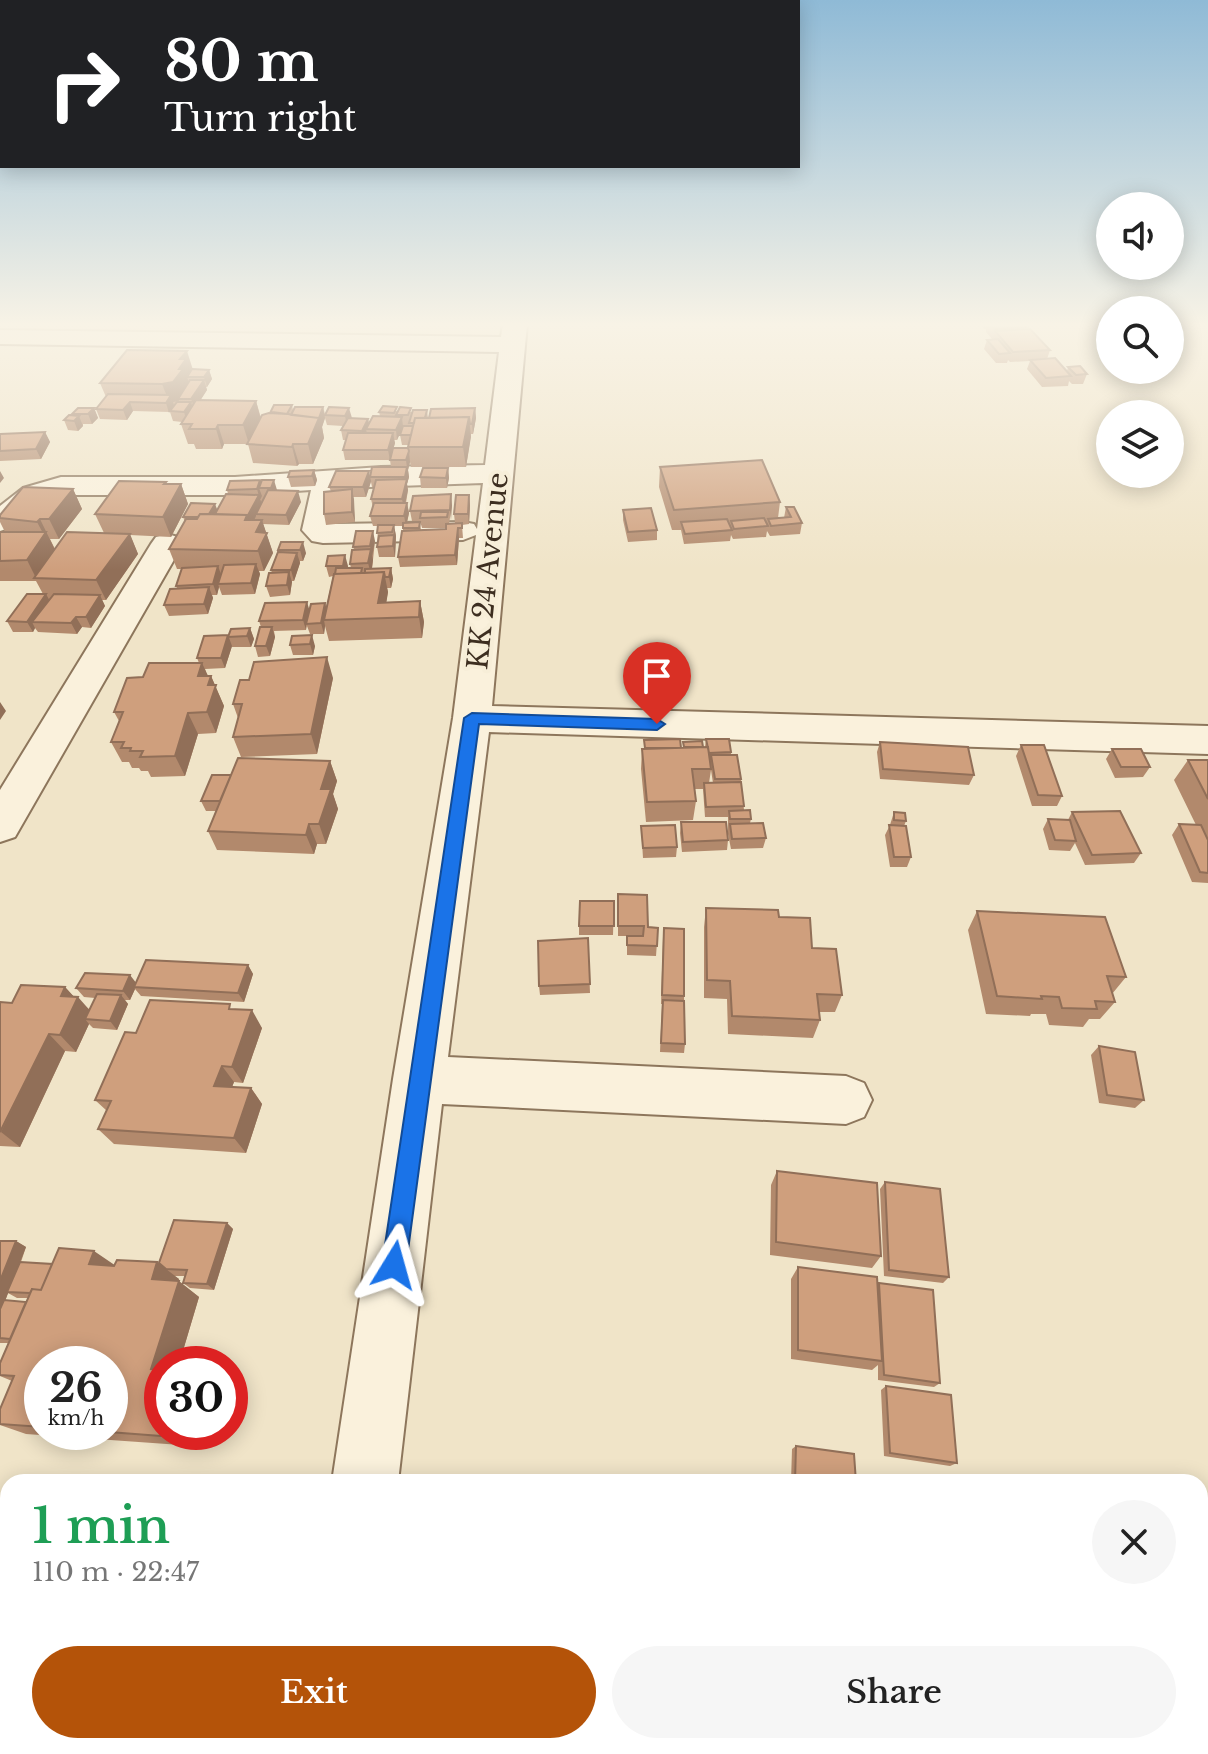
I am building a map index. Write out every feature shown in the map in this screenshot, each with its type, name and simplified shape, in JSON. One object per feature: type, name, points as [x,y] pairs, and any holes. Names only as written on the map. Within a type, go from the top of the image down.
[{"type":"street","name":"KK 24 Avenue","points":[[366,1474],[472,718],[506,406]]},
{"type":"street","points":[[0,522],[26,496],[61,486],[235,486],[328,479],[499,474]]},
{"type":"street","points":[[328,479],[318,530],[323,534],[493,529]]},
{"type":"street","points":[[0,826],[167,544]]},
{"type":"street","points":[[472,718],[1208,740]]},
{"type":"street","points":[[419,1079],[846,1100]]},
{"type":"building","points":[[99,406],[127,406],[123,410],[96,409]]},
{"type":"building","points":[[174,406],[188,406],[184,412],[170,411]]},
{"type":"building","points":[[192,406],[253,406],[243,425],[189,429],[192,424],[181,424]]},
{"type":"building","points":[[274,406],[292,406],[287,414],[270,413]]},
{"type":"building","points":[[383,406],[397,407],[394,413],[379,412]]},
{"type":"building","points":[[295,407],[323,407],[319,418],[291,415]]},
{"type":"building","points":[[329,407],[349,408],[345,416],[325,415]]},
{"type":"building","points":[[400,407],[411,408],[408,415],[396,415]]},
{"type":"building","points":[[78,408],[94,408],[88,414],[72,414]]},
{"type":"building","points":[[475,408],[472,424],[469,417],[429,418],[431,409]]},
{"type":"building","points":[[413,410],[427,410],[425,418],[415,418],[414,423],[409,423]]},
{"type":"building","points":[[272,412],[319,418],[308,444],[293,444],[292,447],[247,444],[262,415]]},
{"type":"building","points":[[69,415],[79,416],[74,421],[64,420]]},
{"type":"building","points":[[373,416],[402,417],[396,430],[366,429]]},
{"type":"building","points":[[469,417],[463,447],[408,447],[415,418]]},
{"type":"building","points":[[348,418],[368,419],[362,431],[341,430]]},
{"type":"building","points":[[403,426],[413,426],[411,435],[400,435]]},
{"type":"building","points":[[45,432],[36,449],[0,451],[0,434]]},
{"type":"building","points":[[348,433],[393,433],[388,450],[343,450]]},
{"type":"building","points":[[393,448],[408,448],[406,460],[390,460]]},
{"type":"building","points":[[762,460],[780,502],[674,510],[660,467]]},
{"type":"building","points":[[372,467],[407,467],[405,477],[370,477]]},
{"type":"building","points":[[423,468],[448,468],[446,478],[420,477]]},
{"type":"building","points":[[314,470],[312,476],[288,477],[290,471]]},
{"type":"building","points":[[336,471],[369,471],[363,487],[329,487]]},
{"type":"building","points":[[407,479],[402,499],[371,499],[376,480]]},
{"type":"building","points":[[260,480],[257,489],[227,490],[230,481]]},
{"type":"building","points":[[262,480],[274,480],[271,488],[259,488]]},
{"type":"building","points":[[119,481],[181,484],[163,517],[95,514]]},
{"type":"building","points":[[23,487],[73,489],[49,519],[37,522],[0,518]]},
{"type":"building","points":[[352,489],[352,512],[324,514],[324,492]]},
{"type":"building","points":[[268,490],[298,491],[286,515],[256,514]]},
{"type":"building","points":[[226,494],[259,495],[247,517],[215,514]]},
{"type":"building","points":[[451,494],[450,510],[410,511],[413,496]]},
{"type":"building","points":[[456,495],[469,495],[468,514],[454,514]]},
{"type":"building","points":[[191,503],[215,504],[209,514],[183,517]]},
{"type":"building","points":[[374,503],[407,503],[404,516],[370,516]]},
{"type":"building","points":[[786,507],[794,507],[802,523],[771,526],[768,519],[791,517]]},
{"type":"building","points":[[651,508],[657,530],[628,532],[623,510]]},
{"type":"building","points":[[421,512],[448,512],[447,517],[420,518]]},
{"type":"building","points":[[200,514],[247,515],[245,520],[262,520],[256,532],[267,533],[258,551],[169,549],[186,519],[197,519]]},
{"type":"building","points":[[764,518],[768,526],[734,529],[731,521]]},
{"type":"building","points":[[727,519],[732,530],[685,534],[681,522]]},
{"type":"building","points":[[420,522],[419,528],[403,528],[403,523]]},
{"type":"building","points":[[462,523],[462,528],[458,528],[455,555],[398,557],[402,531],[446,529],[446,524]]},
{"type":"building","points":[[378,525],[394,525],[392,532],[377,533]]},
{"type":"building","points":[[356,531],[373,531],[370,546],[353,547]]},
{"type":"building","points":[[0,532],[46,532],[27,560],[0,561]]},
{"type":"building","points":[[67,532],[130,534],[96,580],[34,578]]},
{"type":"building","points":[[394,535],[393,546],[377,547],[379,536]]},
{"type":"building","points":[[281,542],[303,542],[300,550],[278,550]]},
{"type":"building","points":[[371,549],[368,563],[350,564],[352,550]]},
{"type":"building","points":[[278,552],[297,553],[291,570],[271,570]]},
{"type":"building","points":[[345,555],[343,566],[326,566],[328,556]]},
{"type":"building","points":[[256,564],[251,583],[218,584],[224,565]]},
{"type":"building","points":[[218,566],[213,584],[176,586],[182,568]]},
{"type":"building","points":[[336,568],[362,568],[361,573],[335,574]]},
{"type":"building","points":[[391,568],[389,577],[385,577],[384,572],[365,573],[365,569]]},
{"type":"building","points":[[289,572],[287,585],[266,586],[269,573]]},
{"type":"building","points":[[384,572],[378,603],[420,601],[419,617],[324,620],[334,574]]},
{"type":"building","points":[[209,587],[204,604],[164,605],[170,589]]},
{"type":"building","points":[[27,594],[46,594],[27,622],[7,621]]},
{"type":"building","points":[[54,594],[100,595],[86,617],[76,617],[71,623],[32,622]]},
{"type":"building","points":[[307,602],[303,620],[259,621],[265,603]]},
{"type":"building","points":[[325,603],[321,623],[306,624],[311,604]]},
{"type":"building","points":[[260,627],[272,627],[266,646],[255,646]]},
{"type":"building","points":[[250,628],[247,636],[228,637],[231,629]]},
{"type":"building","points":[[228,635],[221,658],[197,658],[204,636]]},
{"type":"building","points":[[312,635],[310,644],[290,645],[292,636]]},
{"type":"building","points":[[327,657],[311,734],[233,737],[242,704],[233,704],[240,680],[249,680],[254,662]]},
{"type":"building","points":[[149,663],[202,663],[198,676],[211,676],[208,685],[216,685],[207,712],[188,713],[175,756],[140,757],[143,751],[121,748],[124,742],[111,742],[123,712],[114,712],[127,678],[143,677]]},
{"type":"building","points":[[680,739],[681,748],[645,748],[644,740]]},
{"type":"building","points":[[706,739],[729,739],[731,752],[709,753]]},
{"type":"building","points":[[702,741],[703,747],[684,747],[683,742]]},
{"type":"building","points":[[880,742],[968,747],[974,775],[883,769]]},
{"type":"building","points":[[1021,745],[1044,745],[1062,796],[1038,795]]},
{"type":"building","points":[[708,747],[711,769],[692,769],[696,801],[647,802],[642,749]]},
{"type":"building","points":[[1112,749],[1141,749],[1150,767],[1121,767]]},
{"type":"building","points":[[711,755],[737,755],[741,779],[715,779]]},
{"type":"building","points":[[238,758],[330,761],[321,789],[331,789],[319,824],[309,824],[306,835],[208,831]]},
{"type":"building","points":[[1188,760],[1208,760],[1208,799]]},
{"type":"building","points":[[212,775],[231,775],[220,801],[201,801]]},
{"type":"building","points":[[741,782],[744,806],[706,807],[704,783]]},
{"type":"building","points":[[750,810],[751,819],[730,819],[729,811]]},
{"type":"building","points":[[1120,811],[1141,853],[1092,855],[1072,812]]},
{"type":"building","points":[[894,812],[905,813],[906,821],[894,820]]},
{"type":"building","points":[[1048,819],[1070,820],[1076,841],[1055,840]]},
{"type":"building","points":[[681,822],[726,822],[728,840],[683,842]]},
{"type":"building","points":[[763,823],[766,838],[732,839],[730,824]]},
{"type":"building","points":[[1179,824],[1201,825],[1208,840],[1208,873],[1200,872]]},
{"type":"building","points":[[675,825],[677,847],[643,848],[641,826]]},
{"type":"building","points":[[889,825],[906,826],[911,857],[894,857]]},
{"type":"building","points":[[618,894],[647,895],[648,927],[658,928],[657,946],[627,945],[627,936],[643,936],[644,926],[618,926]]},
{"type":"building","points":[[580,901],[614,901],[614,926],[579,926]]},
{"type":"building","points":[[706,908],[778,910],[779,917],[810,918],[812,948],[836,949],[842,995],[817,994],[820,1020],[732,1016],[730,981],[707,980]]},
{"type":"building","points":[[977,911],[1105,917],[1126,977],[1107,976],[1115,1002],[1095,1001],[1097,1009],[1062,1008],[1059,997],[997,996]]},
{"type":"building","points":[[664,928],[684,929],[684,996],[662,995]]},
{"type":"building","points":[[588,938],[590,984],[539,986],[538,941]]},
{"type":"building","points":[[146,960],[248,965],[238,993],[134,987]]},
{"type":"building","points":[[85,973],[130,975],[123,991],[76,988]]},
{"type":"building","points":[[21,985],[65,987],[61,996],[78,997],[60,1035],[49,1034],[0,1132],[0,1002],[12,1003]]},
{"type":"building","points":[[97,994],[121,995],[110,1021],[85,1019]]},
{"type":"building","points":[[150,1000],[230,1004],[229,1009],[252,1010],[232,1067],[222,1066],[214,1086],[251,1088],[234,1138],[98,1129],[111,1101],[95,1100],[125,1032],[136,1033]]},
{"type":"building","points":[[663,1000],[684,1001],[685,1044],[661,1043]]},
{"type":"building","points":[[1099,1046],[1135,1052],[1144,1100],[1107,1095]]},
{"type":"building","points":[[777,1171],[877,1183],[881,1256],[776,1242]]},
{"type":"building","points":[[885,1182],[940,1189],[949,1277],[889,1270]]},
{"type":"building","points":[[174,1220],[227,1223],[207,1284],[183,1283],[187,1270],[166,1269],[159,1263]]},
{"type":"building","points":[[0,1241],[16,1241],[0,1281]]},
{"type":"building","points":[[59,1248],[94,1251],[89,1264],[114,1266],[117,1260],[157,1262],[152,1279],[179,1281],[158,1346],[144,1346],[144,1435],[128,1433],[128,1346],[24,1346],[24,1426],[0,1424],[0,1409],[14,1376],[0,1375],[0,1363],[32,1289],[41,1290]]},
{"type":"building","points":[[20,1262],[52,1264],[41,1290],[7,1292]]},
{"type":"building","points":[[798,1267],[877,1277],[882,1361],[798,1350]]},
{"type":"building","points":[[879,1283],[933,1290],[940,1383],[884,1375]]},
{"type":"building","points":[[4,1300],[26,1302],[10,1339],[0,1338],[0,1309]]},
{"type":"building","points":[[886,1386],[951,1395],[957,1463],[890,1453]]},
{"type":"building","points":[[796,1446],[854,1454],[855,1474],[795,1474]]},
{"type":"route","points":[[394,1265],[472,718],[657,724]]}]
